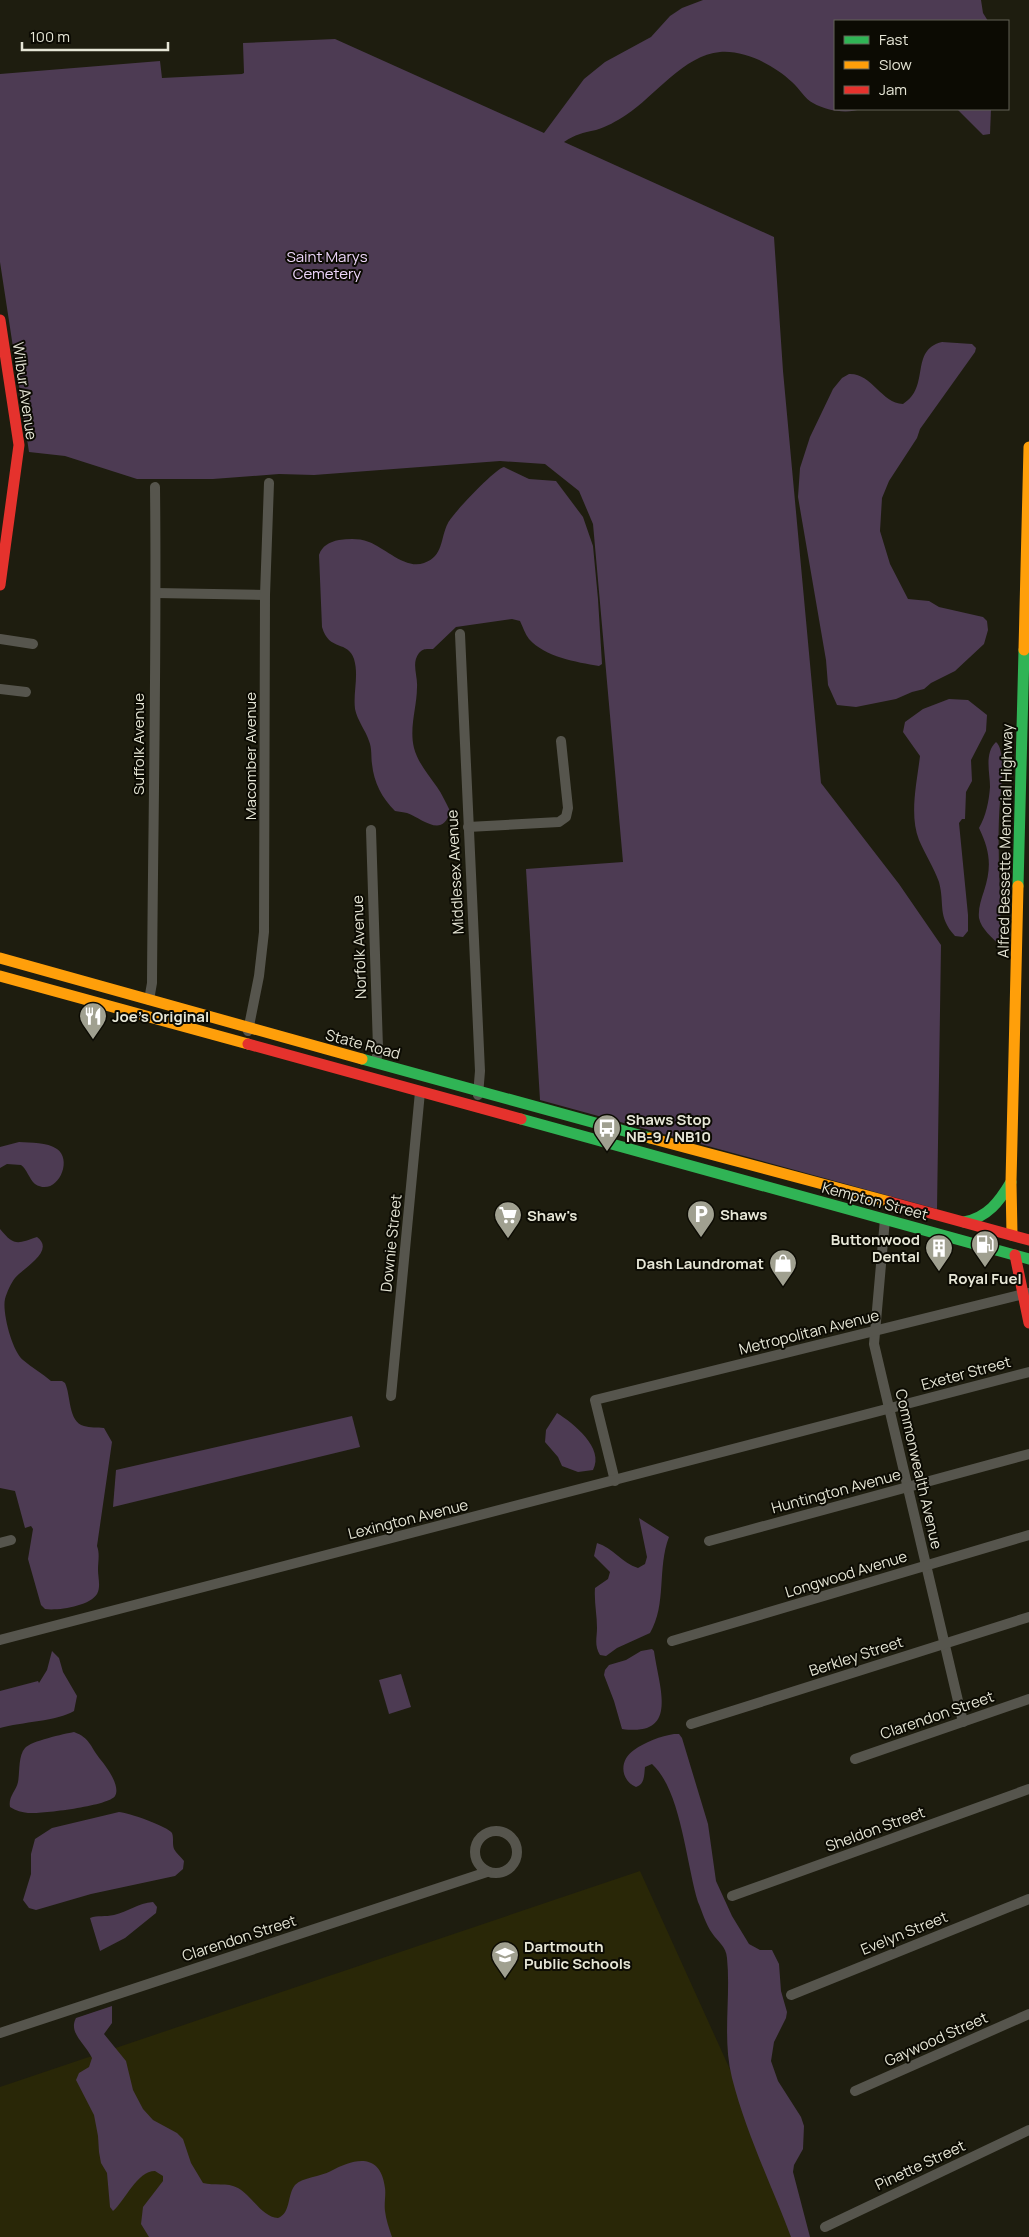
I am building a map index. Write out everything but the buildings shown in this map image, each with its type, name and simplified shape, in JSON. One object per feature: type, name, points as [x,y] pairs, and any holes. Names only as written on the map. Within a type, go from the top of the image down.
[{"type":"main road","name":"Wilbur Avenue","points":[[0,320],[18,445],[16,475],[0,585]]},
{"type":"main road","name":"Alfred Bessette Memorial Highway","points":[[1029,447],[1011,1182],[1012,1235],[1015,1255],[1026,1294],[1029,1323]]},
{"type":"main road","name":"State Road","points":[[0,958],[718,1156]]},
{"type":"main road","name":"State Road","points":[[0,976],[714,1173]]},
{"type":"main road","points":[[714,1173],[718,1156]]},
{"type":"main road","name":"Kempton Street","points":[[718,1156],[1029,1240]]},
{"type":"main road","name":"Kempton Street","points":[[714,1173],[1029,1260]]},
{"type":"main road","points":[[964,1222],[978,1219],[994,1209],[1011,1182]]},
{"type":"street","name":"Macomber Avenue","points":[[245,1044],[260,968],[264,932],[266,595],[269,483]]},
{"type":"street","name":"Suffolk Avenue","points":[[149,1000],[152,983],[156,593],[155,487]]},
{"type":"street","points":[[156,593],[266,595]]},
{"type":"street","name":"Middlesex Avenue","points":[[460,634],[480,1071],[476,1108]]},
{"type":"street","points":[[0,639],[33,644]]},
{"type":"street","points":[[0,689],[26,692]]},
{"type":"street","points":[[468,827],[559,822],[566,817],[568,808],[562,741]]},
{"type":"street","name":"Norfolk Avenue","points":[[371,830],[378,1048],[376,1063]]},
{"type":"street","name":"Downie Street","points":[[391,1396],[420,1092]]},
{"type":"street","name":"Commonwealth Avenue","points":[[885,1220],[874,1344],[963,1722]]},
{"type":"street","name":"Metropolitan Avenue","points":[[615,1481],[595,1400],[1026,1294]]},
{"type":"street","name":"Exeter Street","points":[[824,1427],[1029,1372]]},
{"type":"street","name":"Lexington Avenue","points":[[0,1640],[824,1427]]},
{"type":"street","name":"Huntington Avenue","points":[[709,1541],[1029,1454]]},
{"type":"street","name":"Longwood Avenue","points":[[672,1641],[1029,1535]]},
{"type":"street","points":[[0,1543],[11,1540]]},
{"type":"street","name":"Berkley Street","points":[[691,1724],[1029,1617]]},
{"type":"street","name":"Clarendon Street","points":[[855,1759],[1029,1699]]},
{"type":"street","name":"Sheldon Street","points":[[732,1896],[1029,1790]]},
{"type":"street","name":"Clarendon Street","points":[[0,2033],[487,1872],[501,1873],[508,1870],[516,1859],[516,1845],[507,1834],[500,1832],[487,1833],[477,1843],[475,1856],[482,1868],[487,1872]]},
{"type":"street","name":"Evelyn Street","points":[[791,1995],[1029,1899]]},
{"type":"street","name":"Gaywood Street","points":[[855,2091],[1029,2014]]},
{"type":"street","name":"Pinette Street","points":[[825,2227],[1029,2130]]},
{"type":"shaded area","name":"Dartmouth Public Schools","points":[[640,1871],[806,2237],[0,2237],[0,2087]]},
{"type":"green space","name":"Saint Marys Cemetery","points":[[703,0],[981,0],[983,13],[987,20],[834,20],[834,110],[858,110],[855,111],[831,110],[819,106],[807,99],[795,84],[785,76],[759,60],[739,53],[720,52],[694,60],[637,107],[608,126],[576,135],[564,142],[774,237],[783,371],[821,783],[899,884],[941,945],[937,1209],[540,1100],[526,869],[623,862],[593,524],[579,491],[545,464],[500,461],[314,475],[279,474],[213,479],[137,479],[65,456],[29,452],[0,262],[0,74],[160,61],[162,78],[242,74],[244,73],[243,43],[335,39],[544,133],[584,79],[605,62],[651,37],[670,16],[682,8]]},
{"type":"green space","points":[[958,110],[991,110],[990,134],[983,135]]},
{"type":"green space","points":[[942,342],[972,344],[976,348],[920,429],[917,438],[889,481],[882,498],[880,531],[890,564],[908,599],[929,601],[939,607],[983,617],[987,621],[988,630],[984,644],[955,671],[931,683],[924,689],[896,699],[856,707],[837,705],[828,685],[826,660],[798,497],[800,468],[810,437],[833,389],[842,378],[849,374],[857,375],[864,378],[889,399],[903,404],[911,397],[916,388],[926,353],[932,346]]},
{"type":"green space","points":[[504,467],[529,479],[556,481],[583,517],[593,546],[602,664],[599,666],[571,660],[543,650],[529,639],[520,621],[512,619],[456,627],[433,649],[421,651],[415,661],[417,695],[412,732],[414,748],[421,764],[439,790],[450,811],[443,824],[438,826],[432,825],[407,813],[395,811],[386,801],[377,784],[373,771],[370,744],[355,709],[356,672],[354,659],[351,653],[329,640],[322,627],[319,555],[326,545],[332,542],[357,539],[375,545],[410,564],[424,563],[435,556],[441,546],[448,523],[458,510],[474,492]]},
{"type":"green space","points":[[949,699],[968,700],[987,715],[986,731],[971,760],[972,781],[966,792],[965,819],[962,819],[959,823],[968,915],[968,931],[963,937],[955,936],[949,929],[942,910],[939,882],[916,830],[914,809],[920,756],[903,732],[905,722],[923,709]]},
{"type":"green space","points":[[996,742],[999,746],[1002,761],[999,819],[1000,946],[982,926],[979,918],[980,904],[987,882],[989,859],[986,844],[979,828],[989,798],[989,757],[992,747]]},
{"type":"green space","points":[[19,1142],[44,1144],[57,1149],[62,1155],[64,1162],[63,1169],[56,1182],[50,1186],[43,1187],[35,1184],[21,1165],[7,1164],[0,1168],[0,1147]]},
{"type":"green space","points":[[0,1229],[16,1242],[37,1237],[42,1242],[43,1248],[36,1259],[15,1278],[5,1299],[6,1322],[15,1348],[23,1360],[51,1381],[62,1381],[65,1383],[75,1419],[84,1426],[104,1428],[112,1442],[97,1546],[99,1555],[98,1591],[93,1598],[81,1605],[45,1609],[41,1605],[28,1559],[33,1529],[31,1526],[25,1528],[15,1491],[0,1488]]},
{"type":"green space","points":[[557,1413],[586,1437],[595,1453],[596,1462],[593,1470],[578,1472],[562,1466],[558,1457],[545,1442],[546,1430]]},
{"type":"green space","points":[[352,1416],[360,1447],[113,1507],[116,1470]]},
{"type":"green space","points":[[639,1518],[669,1537],[663,1561],[660,1598],[655,1622],[650,1633],[617,1648],[606,1656],[600,1655],[596,1645],[595,1588],[608,1579],[610,1572],[594,1556],[597,1543],[608,1548],[632,1566],[638,1568],[645,1564],[647,1557]]},
{"type":"green space","points":[[652,1649],[654,1651],[661,1694],[662,1707],[659,1718],[652,1725],[640,1729],[622,1729],[604,1675],[605,1670],[609,1665],[626,1660],[641,1651]]},
{"type":"green space","points":[[52,1651],[59,1658],[63,1672],[77,1696],[74,1711],[59,1717],[0,1728],[0,1691],[38,1681],[39,1683],[47,1670]]},
{"type":"green space","points":[[401,1674],[411,1707],[389,1714],[379,1680]]},
{"type":"green space","points":[[74,1732],[87,1740],[109,1771],[116,1787],[115,1796],[101,1803],[74,1809],[46,1812],[28,1813],[10,1807],[10,1800],[18,1782],[21,1755],[25,1748],[41,1740]]},
{"type":"green space","points":[[679,1734],[682,1738],[708,1824],[716,1881],[732,1916],[749,1944],[760,1950],[772,1950],[779,1964],[781,1991],[787,2012],[774,2042],[771,2061],[778,2081],[801,2117],[804,2126],[803,2149],[794,2165],[793,2172],[810,2237],[791,2237],[752,2139],[738,2098],[729,2063],[726,1954],[710,1930],[698,1902],[681,1828],[670,1791],[662,1776],[652,1764],[645,1767],[643,1781],[639,1786],[636,1787],[631,1784],[624,1775],[624,1764],[629,1754],[643,1744]]},
{"type":"green space","points":[[119,1812],[147,1820],[169,1830],[173,1835],[174,1849],[184,1861],[183,1869],[175,1876],[91,1894],[36,1910],[29,1908],[23,1900],[31,1874],[31,1854],[35,1839],[52,1828]]},
{"type":"green space","points":[[153,1902],[157,1907],[156,1913],[125,1938],[100,1951],[90,1918],[114,1915]]},
{"type":"green space","points":[[112,2006],[112,2023],[104,2034],[126,2061],[133,2090],[143,2109],[153,2120],[177,2133],[183,2139],[191,2163],[203,2183],[229,2185],[238,2188],[267,2214],[278,2218],[285,2212],[293,2189],[298,2182],[327,2173],[349,2163],[365,2161],[372,2163],[378,2168],[382,2176],[385,2191],[385,2214],[392,2237],[149,2237],[141,2224],[143,2207],[163,2181],[163,2176],[155,2171],[149,2172],[137,2181],[113,2211],[110,2207],[107,2173],[101,2163],[94,2115],[76,2080],[79,2073],[89,2067],[92,2058],[78,2038],[74,2028],[76,2018]]},
{"type":"traffic: fast","points":[[1018,886],[1024,650]]},
{"type":"traffic: fast","points":[[362,1059],[650,1138]]},
{"type":"traffic: fast","points":[[521,1119],[1029,1259]]},
{"type":"traffic: fast","points":[[964,1222],[972,1220],[992,1208],[1011,1182]]},
{"type":"traffic: slow","points":[[1024,650],[1029,447]]},
{"type":"traffic: slow","points":[[1012,1235],[1011,1182],[1018,886]]},
{"type":"traffic: slow","points":[[0,958],[362,1059]]},
{"type":"traffic: slow","points":[[0,976],[248,1044]]},
{"type":"traffic: slow","points":[[650,1138],[890,1202]]},
{"type":"traffic: jam","points":[[0,320],[19,445],[0,585]]},
{"type":"traffic: jam","points":[[248,1044],[521,1119]]},
{"type":"traffic: jam","points":[[890,1202],[1029,1240]]},
{"type":"traffic: jam","points":[[1015,1255],[1029,1323]]},
{"type":"place","name":"Joe's Original","points":[[93,1040]]},
{"type":"place","name":"Shaws Stop NB-9 / NB10","points":[[607,1152]]},
{"type":"place","name":"Shaws","points":[[701,1238]]},
{"type":"place","name":"Shaw's","points":[[508,1239]]},
{"type":"place","name":"Royal Fuel","points":[[985,1268]]},
{"type":"place","name":"Buttonwood Dental","points":[[939,1272]]},
{"type":"place","name":"Dash Laundromat","points":[[783,1287]]},
{"type":"place","name":"Dartmouth Public Schools","points":[[505,1979]]}]
